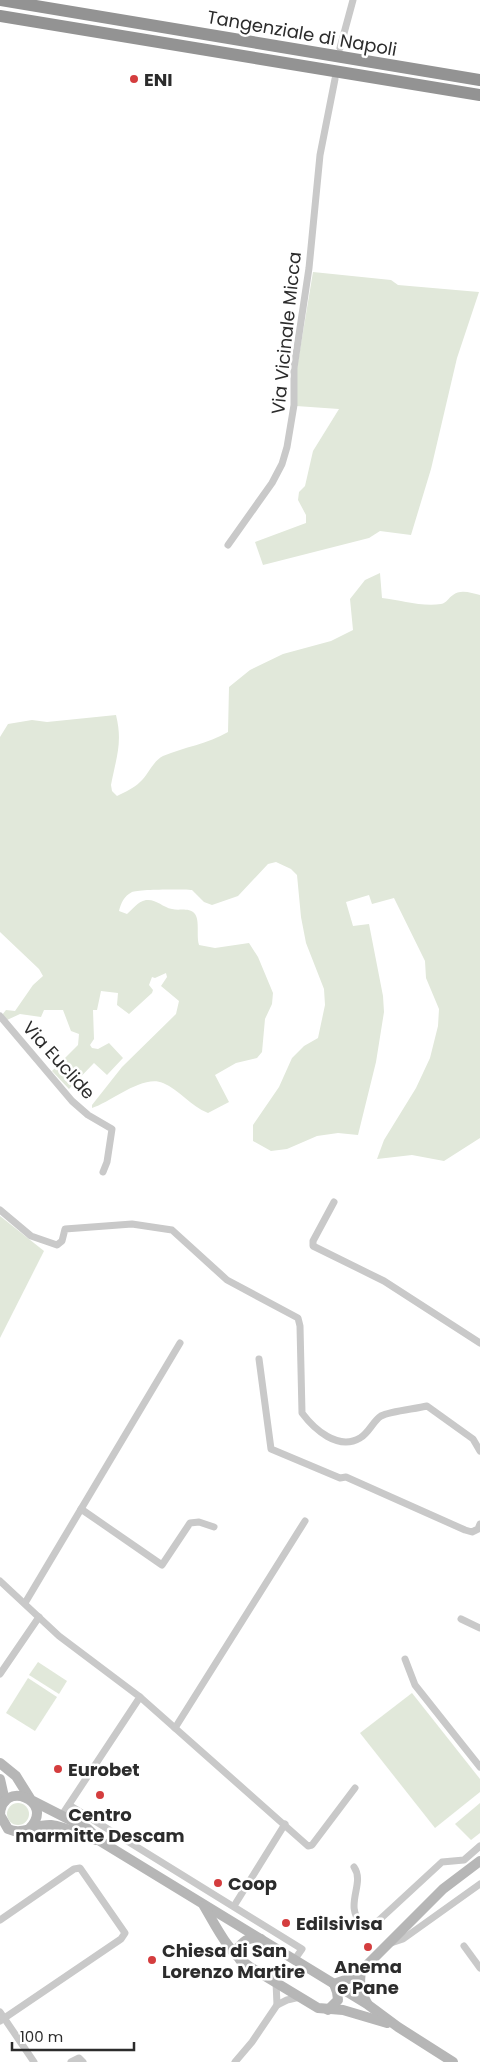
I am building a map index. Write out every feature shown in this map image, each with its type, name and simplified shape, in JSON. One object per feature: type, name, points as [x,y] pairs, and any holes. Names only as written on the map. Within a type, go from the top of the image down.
[{"type":"highway","name":"Tangenziale di Napoli","points":[[0,0],[480,80]]},
{"type":"highway","name":"Tangenziale di Napoli","points":[[0,16],[480,96]]},
{"type":"main road","points":[[0,1762],[16,1776],[37,1811],[37,1818],[30,1828]]},
{"type":"main road","points":[[0,1779],[1,1820],[8,1829],[19,1832],[48,1825],[67,1828],[100,1841],[367,2004],[398,2027],[453,2062]]},
{"type":"main road","points":[[2,1804],[15,1796],[31,1800],[88,1829],[100,1841]]},
{"type":"main road","points":[[334,1984],[351,1978],[361,1971],[443,1889],[480,1861]]},
{"type":"main road","points":[[203,1905],[227,1945],[240,1960],[318,2008],[343,2010],[366,2015],[398,2027]]},
{"type":"main road","points":[[240,1960],[238,1948],[243,1942],[252,1937],[262,1939]]},
{"type":"main road","points":[[361,1971],[360,1992],[367,2004]]},
{"type":"main road","points":[[328,2010],[338,2000],[334,1984]]},
{"type":"street","points":[[340,48],[353,0]]},
{"type":"street","name":"Via Vicinale Micca","points":[[228,544],[272,483],[287,447],[294,405],[294,368],[309,268],[320,155],[335,79]]},
{"type":"street","name":"Via Euclide","points":[[0,1016],[72,1101],[88,1115],[112,1129],[107,1162],[103,1172]]},
{"type":"street","points":[[334,1202],[313,1241],[313,1246],[384,1281],[480,1343]]},
{"type":"street","points":[[0,1210],[31,1236],[57,1244],[62,1241],[65,1229],[132,1224],[172,1230],[227,1280],[298,1318],[300,1326],[302,1413],[321,1434],[336,1440],[349,1442],[360,1438],[381,1416],[427,1406],[473,1439],[480,1451]]},
{"type":"street","points":[[25,1603],[180,1343]]},
{"type":"street","points":[[259,1359],[271,1449],[340,1478],[346,1477],[465,1530],[472,1532],[478,1529],[480,1524]]},
{"type":"street","points":[[81,1509],[162,1565],[190,1523],[199,1522],[214,1526]]},
{"type":"street","points":[[175,1728],[306,1521]]},
{"type":"street","points":[[0,1581],[59,1636],[140,1697],[308,1846],[312,1845],[355,1788]]},
{"type":"street","points":[[0,1674],[39,1617]]},
{"type":"street","points":[[461,1619],[480,1628]]},
{"type":"street","points":[[404,1659],[415,1685],[480,1767]]},
{"type":"street","points":[[62,1815],[140,1697]]},
{"type":"street","points":[[69,1805],[302,1949],[295,1959]]},
{"type":"street","points":[[234,1906],[285,1824]]},
{"type":"street","points":[[354,1867],[356,1871],[356,1884],[353,1900],[356,1919],[363,1925],[371,1925],[377,1922],[442,1862],[464,1860],[480,1846]]},
{"type":"street","points":[[0,1920],[74,1869],[80,1868],[125,1933],[121,1939],[1,2017],[34,2062]]},
{"type":"street","points":[[387,1945],[402,1939],[480,1884]]},
{"type":"street","points":[[464,1946],[480,1968]]},
{"type":"street","points":[[276,1982],[277,2005]]},
{"type":"street","points":[[238,2060],[277,2005],[300,1997]]},
{"type":"street","points":[[71,2062],[79,2058],[83,2062]]},
{"type":"shaded area","points":[[313,272],[391,280],[398,285],[479,292],[457,358],[431,469],[411,535],[380,531],[369,538],[263,565],[255,542],[306,523],[306,515],[298,500],[299,492],[305,486],[313,451],[339,409],[296,406],[297,368]]},
{"type":"shaded area","points":[[380,573],[382,598],[434,605],[446,602],[459,592],[480,595],[480,1138],[444,1161],[412,1155],[377,1159],[384,1140],[416,1088],[430,1058],[438,1026],[439,1009],[426,978],[425,961],[394,898],[372,904],[369,895],[346,902],[353,926],[369,924],[383,996],[384,1012],[376,1062],[358,1135],[338,1133],[317,1136],[287,1149],[271,1151],[253,1141],[253,1125],[279,1087],[292,1058],[304,1046],[318,1038],[325,1005],[324,989],[306,943],[301,917],[297,875],[291,869],[276,862],[268,864],[238,896],[212,905],[204,902],[192,890],[143,890],[132,892],[127,896],[119,911],[127,914],[138,904],[146,900],[172,909],[187,910],[195,914],[198,925],[199,945],[215,948],[249,943],[258,957],[273,993],[272,1004],[265,1019],[262,1052],[257,1058],[236,1063],[215,1075],[229,1102],[208,1113],[169,1086],[155,1081],[137,1085],[92,1108],[92,1105],[122,1067],[176,1014],[179,1001],[161,986],[167,977],[166,973],[155,978],[152,977],[149,985],[153,990],[152,993],[129,1014],[117,1005],[118,993],[101,991],[97,1010],[93,1010],[94,1039],[90,1045],[92,1048],[98,1049],[109,1043],[123,1058],[107,1075],[94,1063],[69,1089],[52,1071],[78,1045],[79,1034],[71,1031],[63,1010],[44,1010],[41,1017],[20,1014],[7,1020],[2,1015],[6,1010],[15,1011],[33,985],[43,976],[39,969],[0,932],[0,737],[8,724],[32,720],[47,722],[116,715],[119,742],[111,785],[112,791],[117,796],[138,784],[156,761],[163,756],[212,740],[228,732],[229,687],[250,670],[283,654],[331,641],[353,630],[350,599],[365,580]]},
{"type":"shaded area","points":[[0,1216],[44,1251],[0,1338]]},
{"type":"shaded area","points":[[38,1662],[67,1681],[59,1694],[29,1675]]},
{"type":"shaded area","points":[[28,1678],[57,1697],[35,1731],[6,1713]]},
{"type":"shaded area","points":[[412,1693],[480,1779],[480,1792],[435,1828],[360,1733]]},
{"type":"shaded area","points":[[18,1803],[26,1806],[29,1814],[26,1822],[18,1825],[10,1822],[7,1814],[10,1806]]},
{"type":"shaded area","points":[[480,1803],[480,1833],[471,1840],[455,1824]]},
{"type":"place","name":"ENI","points":[[134,79]]},
{"type":"place","name":"Eurobet","points":[[58,1769]]},
{"type":"place","name":"Centro marmitte Descam","points":[[100,1795]]},
{"type":"place","name":"Coop","points":[[218,1883]]},
{"type":"place","name":"Edilsivisa","points":[[286,1923]]},
{"type":"place","name":"Anema e Pane","points":[[368,1947]]},
{"type":"place","name":"Chiesa di San Lorenzo Martire","points":[[152,1960]]}]
